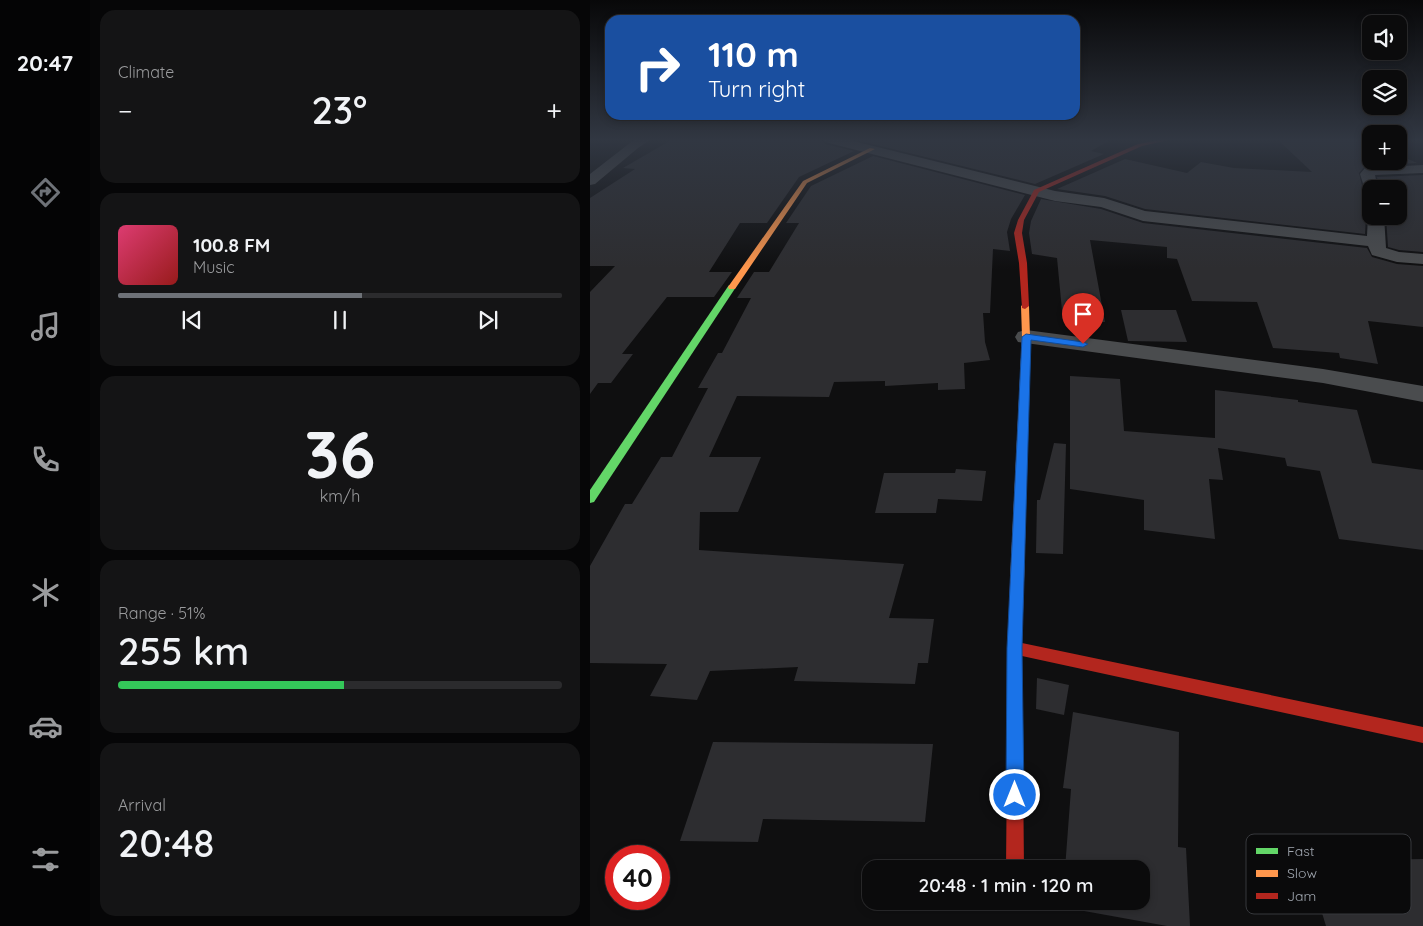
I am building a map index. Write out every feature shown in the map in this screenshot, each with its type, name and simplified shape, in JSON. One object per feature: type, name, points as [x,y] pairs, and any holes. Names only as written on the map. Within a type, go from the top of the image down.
[{"type":"street","points":[[590,499],[805,182]]},
{"type":"street","points":[[1002,182],[1055,196],[1104,203],[1143,216],[1376,242]]},
{"type":"street","points":[[1015,860],[1015,648],[1026,337],[1023,263],[1018,233],[1036,191],[1056,182]]},
{"type":"street","points":[[1376,225],[1378,251],[1386,255],[1423,259]]},
{"type":"street","points":[[1026,337],[1323,376],[1423,394]]},
{"type":"street","points":[[1015,648],[1423,734]]},
{"type":"building","points":[[614,182],[795,182],[767,223],[740,223],[709,272],[732,272],[714,297],[667,297],[622,354],[633,354],[611,383],[598,383],[590,394],[590,292],[615,266],[590,266],[590,198]]},
{"type":"building","points":[[819,182],[975,182],[1025,195],[1011,219],[1007,232],[1010,251],[993,249],[990,313],[983,313],[985,342],[990,360],[964,363],[965,389],[938,390],[938,383],[885,386],[885,381],[834,382],[829,397],[737,396],[709,457],[761,457],[738,512],[700,512],[699,550],[904,564],[889,618],[934,619],[928,663],[918,663],[915,684],[794,681],[798,667],[710,671],[697,700],[650,696],[667,664],[590,663],[590,566],[625,504],[632,504],[661,457],[672,457],[708,388],[698,388],[718,353],[722,353],[751,298],[737,298],[754,272],[769,272],[799,223],[786,223],[811,186]]},
{"type":"building","points":[[1072,182],[1361,182],[1362,225],[1366,225],[1365,234],[1145,209],[1105,196],[1057,189]]},
{"type":"building","points":[[1407,182],[1423,182],[1423,252],[1388,247],[1387,225],[1407,225]]},
{"type":"building","points":[[1041,199],[1101,209],[1143,223],[1367,248],[1372,257],[1397,264],[1423,266],[1423,327],[1368,321],[1378,364],[1340,358],[1339,353],[1273,348],[1257,302],[1192,301],[1177,259],[1167,258],[1167,247],[1090,240],[1105,322],[1063,321],[1057,258],[1032,254],[1029,233],[1031,221]]},
{"type":"building","points":[[1121,310],[1176,310],[1187,342],[1128,341]]},
{"type":"building","points":[[1070,376],[1120,379],[1124,431],[1215,438],[1215,390],[1298,400],[1298,402],[1357,410],[1372,463],[1423,470],[1423,550],[1339,539],[1320,471],[1287,466],[1285,458],[1218,448],[1223,480],[1209,479],[1215,539],[1144,530],[1144,500],[1070,489]]},
{"type":"building","points":[[1054,443],[1066,444],[1063,554],[1036,553],[1037,500],[1040,500]]},
{"type":"building","points":[[956,469],[986,471],[982,501],[938,499],[936,513],[875,513],[884,473],[955,473]]},
{"type":"building","points":[[1037,678],[1069,685],[1064,715],[1036,709]]},
{"type":"building","points":[[1073,712],[1179,732],[1178,847],[1186,848],[1190,926],[1167,926],[1079,910],[1150,910],[1150,860],[1066,860],[1071,789],[1063,788]]},
{"type":"building","points":[[713,742],[933,744],[925,822],[763,819],[758,842],[680,841]]},
{"type":"building","points":[[1411,859],[1423,859],[1423,926],[1326,926],[1322,914],[1411,914]]},
{"type":"traffic: fast","points":[[590,499],[732,287]]},
{"type":"traffic: slow","points":[[732,287],[805,182]]},
{"type":"traffic: slow","points":[[1017,582],[1026,337],[1025,306]]},
{"type":"traffic: jam","points":[[1025,306],[1023,263],[1018,233],[1021,220],[1036,191],[1056,182]]},
{"type":"traffic: jam","points":[[1015,860],[1015,648],[1017,582]]},
{"type":"traffic: jam","points":[[1015,648],[1423,735]]},
{"type":"route","points":[[1015,795],[1015,648],[1026,337],[1083,344]]}]
